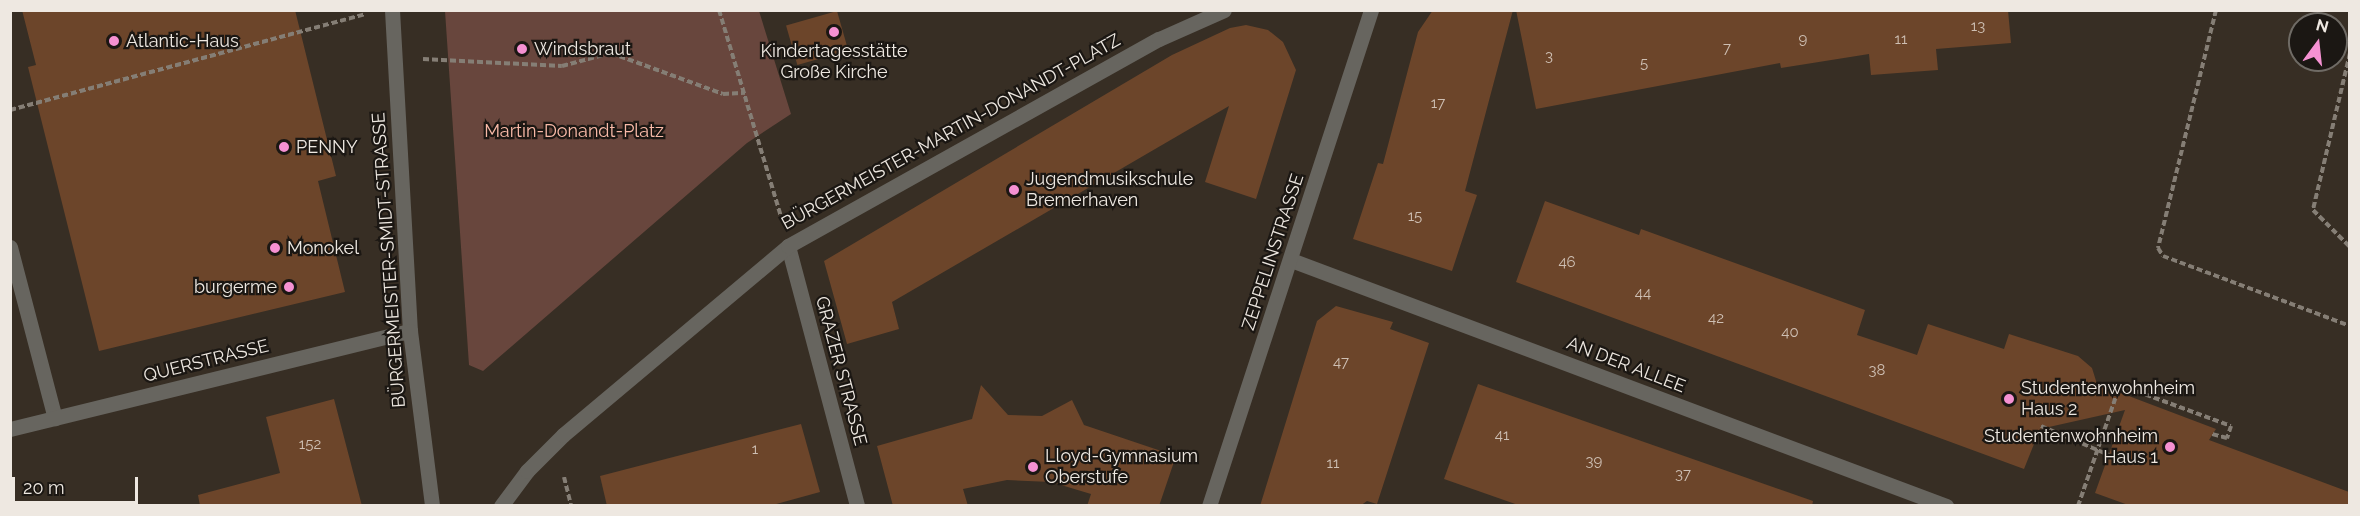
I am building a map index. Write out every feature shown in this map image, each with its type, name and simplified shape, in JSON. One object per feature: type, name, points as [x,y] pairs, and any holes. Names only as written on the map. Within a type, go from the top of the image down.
[{"type":"street","name":"BÜRGERMEISTER-SMIDT-STRASSE","points":[[392,10],[410,331],[432,506]]},
{"type":"street","name":"BÜRGERMEISTER-MARTIN-DONANDT-PLATZ","points":[[501,506],[527,471],[563,435],[788,246],[1158,39],[1224,10]]},
{"type":"street","name":"ZEPPELINSTRASSE","points":[[1209,506],[1371,10]]},
{"type":"street","name":"GRAZER STRASSE","points":[[788,246],[857,506]]},
{"type":"street","points":[[10,247],[55,418]]},
{"type":"street","name":"AN DER ALLEE","points":[[1291,260],[1946,506]]},
{"type":"street","name":"QUERSTRASSE","points":[[10,429],[410,331]]},
{"type":"path","points":[[719,10],[769,166],[788,246]]},
{"type":"path","points":[[2216,10],[2158,248],[2163,256],[2349,326]]},
{"type":"path","points":[[10,110],[370,13]]},
{"type":"path","points":[[395,58],[562,66],[611,52],[723,94],[745,93]]},
{"type":"path","points":[[2349,53],[2313,210],[2349,247]]},
{"type":"path","points":[[2078,506],[2120,385],[2231,426],[2227,438],[2212,435]]},
{"type":"path","points":[[2041,426],[2109,455]]},
{"type":"green space","name":"Martin-Donandt-Platz","points":[[445,11],[759,11],[791,114],[747,143],[483,371],[469,365]]},
{"type":"building","points":[[22,10],[295,10],[336,176],[318,181],[345,292],[99,351],[28,67],[36,65]]},
{"type":"building","points":[[1433,10],[1513,10],[1465,191],[1477,195],[1452,271],[1353,239],[1378,163],[1383,164],[1418,32]]},
{"type":"building","points":[[1516,10],[2008,10],[2011,43],[1936,49],[1938,70],[1871,75],[1869,54],[1781,68],[1780,63],[1536,109]]},
{"type":"building","points":[[837,11],[848,50],[797,65],[786,26]]},
{"type":"building","name":"Jugendmusikschule Bremerhaven","points":[[1246,25],[1268,30],[1283,42],[1296,70],[1256,199],[1205,182],[1229,106],[892,302],[899,329],[847,344],[824,261],[1172,55],[1230,28]]},
{"type":"building","points":[[1545,201],[1639,235],[1641,229],[1865,310],[1857,335],[1917,355],[1928,324],[2004,349],[2009,334],[2078,356],[2092,368],[2097,384],[2216,429],[2209,440],[2349,492],[2349,506],[2131,506],[2095,493],[2125,410],[2040,429],[2024,469],[1516,282]]},
{"type":"building","points":[[1336,306],[1393,322],[1390,329],[1429,343],[1377,504],[1367,501],[1360,506],[1260,506],[1317,321]]},
{"type":"building","points":[[1478,384],[1813,501],[1812,506],[1521,506],[1444,479]]},
{"type":"building","points":[[981,385],[1008,415],[1042,416],[1072,400],[1084,425],[1176,456],[1159,506],[1087,506],[1091,494],[1051,482],[1007,480],[963,489],[968,506],[893,506],[877,446],[972,419]]},
{"type":"building","points":[[334,399],[362,506],[200,506],[198,495],[280,473],[266,417]]},
{"type":"building","points":[[801,424],[820,492],[769,506],[607,506],[600,476]]},
{"type":"place","name":"Kindertagesstätte Große Kirche","points":[[834,32]]},
{"type":"place","name":"Atlantic-Haus","points":[[114,41]]},
{"type":"place","name":"Windsbraut","points":[[522,49]]},
{"type":"place","name":"PENNY","points":[[284,147]]},
{"type":"place","name":"Jugendmusikschule Bremerhaven","points":[[1014,190]]},
{"type":"place","name":"Monokel","points":[[275,248]]},
{"type":"place","name":"burgerme","points":[[289,287]]},
{"type":"place","name":"Studentenwohnheim Haus 2","points":[[2009,399]]},
{"type":"place","name":"Studentenwohnheim Haus 1","points":[[2170,447]]},
{"type":"place","name":"Lloyd-Gymnasium Oberstufe","points":[[1033,467]]}]
